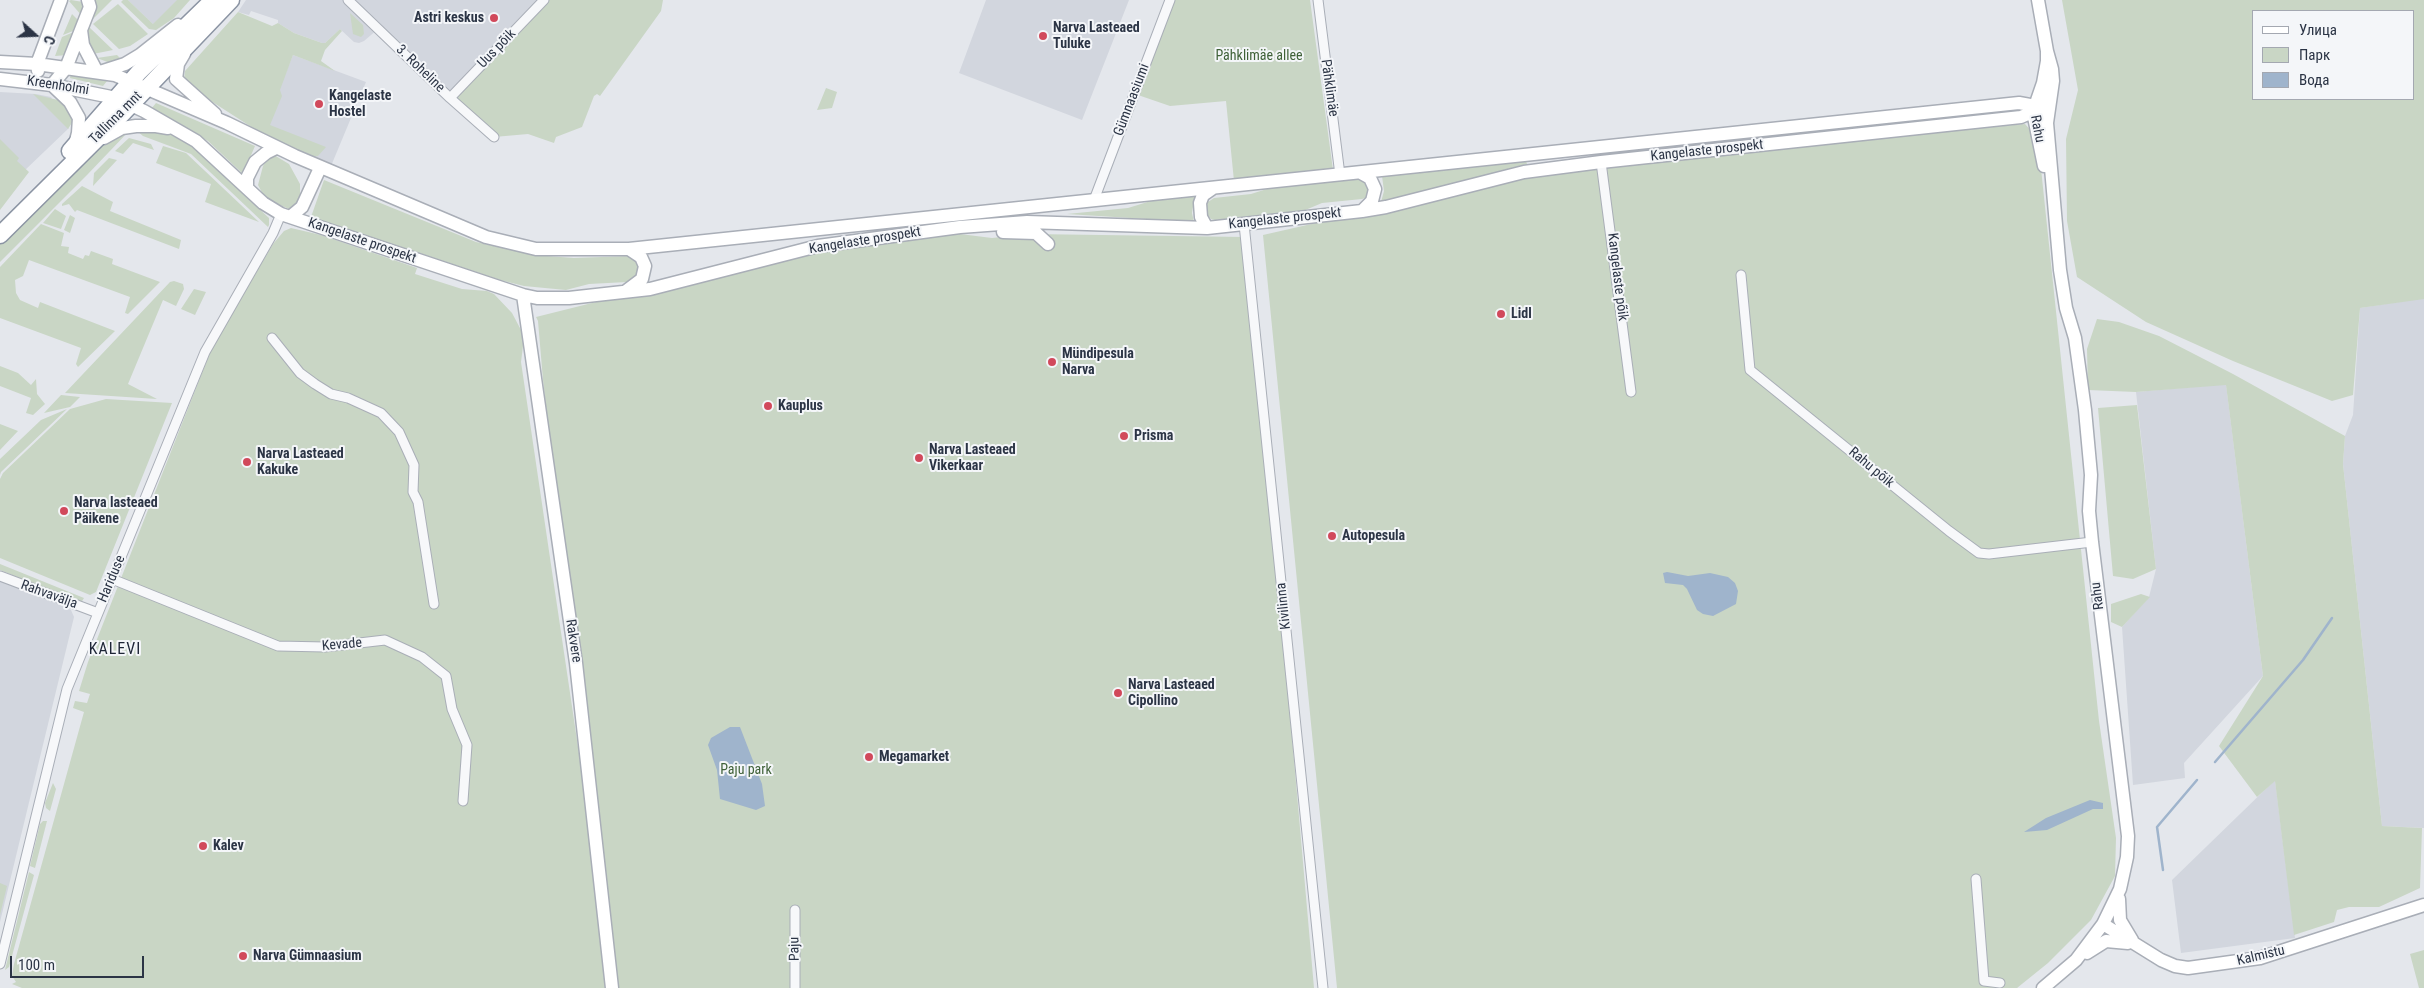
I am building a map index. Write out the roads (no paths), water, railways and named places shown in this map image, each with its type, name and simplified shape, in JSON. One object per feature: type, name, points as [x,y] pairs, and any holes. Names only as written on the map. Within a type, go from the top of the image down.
[{"type":"highway","name":"Tallinna mnt","points":[[0,222],[131,104],[138,85],[211,0]]},
{"type":"highway","name":"Tallinna mnt","points":[[0,235],[79,149],[116,98],[138,85],[196,37],[231,0]]},
{"type":"main road","points":[[61,0],[37,64],[47,84],[70,102],[79,118],[79,149],[122,128],[156,126],[179,131]]},
{"type":"main road","points":[[47,84],[66,68],[90,7],[88,0]]},
{"type":"main road","points":[[81,30],[83,45],[99,72],[125,64],[140,55],[211,0]]},
{"type":"main road","name":"Rahu","points":[[2038,0],[2052,69],[2052,90],[2041,125]]},
{"type":"main road","points":[[196,37],[178,64],[176,79],[227,123]]},
{"type":"main road","name":"Rahu","points":[[2043,988],[2076,960],[2103,924],[2119,893],[2127,857],[2126,814],[2118,767],[2092,542],[2089,453],[2077,353],[2060,270],[2052,177],[2044,167],[2041,125],[2035,110],[2044,75],[2047,51]]},
{"type":"main road","name":"Kreenholmi","points":[[0,62],[37,64],[99,72],[138,85]]},
{"type":"main road","points":[[2035,110],[2019,103],[2031,94],[2044,75]]},
{"type":"main road","name":"Kreenholmi","points":[[0,79],[47,84],[116,98],[131,104]]},
{"type":"main road","name":"Kangelaste prospekt","points":[[138,85],[227,123],[320,168],[486,237],[536,249],[629,249],[2019,103]]},
{"type":"main road","name":"Kangelaste prospekt","points":[[131,104],[179,131],[210,153],[263,202],[285,215],[523,295],[537,298],[568,298],[650,289],[818,246],[960,227],[1049,222],[1207,228],[1362,211],[1386,207],[1524,172],[2021,117],[2035,110],[2050,97]]},
{"type":"main road","points":[[2021,117],[2041,125]]},
{"type":"main road","points":[[247,188],[247,178],[255,162],[276,148]]},
{"type":"main road","points":[[285,215],[302,207],[320,168]]},
{"type":"main road","points":[[1361,173],[1370,178],[1375,189],[1372,201],[1362,211]]},
{"type":"main road","points":[[1207,228],[1200,217],[1200,203],[1204,195],[1213,188]]},
{"type":"main road","points":[[1049,222],[1051,205]]},
{"type":"main road","points":[[960,227],[986,232],[1036,233],[1048,244]]},
{"type":"main road","points":[[625,292],[642,279],[645,266],[641,257],[629,249]]},
{"type":"main road","name":"Rakvere","points":[[523,295],[576,663],[612,988]]},
{"type":"main road","points":[[2119,893],[2120,920],[2135,944]]},
{"type":"main road","name":"Kalmistu","points":[[2103,924],[2175,966],[2188,968],[2260,958],[2424,905]]},
{"type":"main road","points":[[2076,960],[2106,941],[2135,944]]},
{"type":"street","name":"3. Roheline","points":[[348,0],[450,98],[494,137]]},
{"type":"street","name":"Uus põik","points":[[450,98],[544,0]]},
{"type":"street","name":"Gümnaasiumi","points":[[1094,200],[1170,0]]},
{"type":"street","name":"Pähklimäe","points":[[1318,0],[1340,175]]},
{"type":"street","name":"Kangelaste põik","points":[[1601,162],[1631,392]]},
{"type":"street","name":"Hariduse","points":[[0,964],[64,697],[205,352],[285,215]]},
{"type":"street","name":"Kivilinna","points":[[1244,224],[1323,988]]},
{"type":"street","name":"Rahu põik","points":[[1741,274],[1750,370],[1950,531],[1979,553],[1989,554],[2092,542]]},
{"type":"street","points":[[272,338],[300,373],[331,394],[348,398],[381,413],[399,432],[414,465],[413,492],[418,502],[434,604]]},
{"type":"street","name":"Rahvavälja","points":[[0,576],[98,613]]},
{"type":"street","name":"Kevade","points":[[112,580],[278,646],[325,647],[385,640],[422,656],[446,676],[452,709],[467,745],[463,801]]},
{"type":"street","points":[[1976,878],[1984,981],[2000,983]]},
{"type":"street","name":"Paju","points":[[794,910],[795,988]]},
{"type":"water","points":[[1663,573],[1688,576],[1710,573],[1728,577],[1735,583],[1738,591],[1736,604],[1713,616],[1703,614],[1697,610],[1687,589],[1683,585],[1665,583]]},
{"type":"water","points":[[730,727],[740,727],[762,784],[765,806],[756,810],[720,799],[717,770],[708,745],[711,738]]},
{"type":"water","points":[[2090,800],[2103,803],[2103,809],[2093,809],[2047,830],[2024,832],[2046,818]]},
{"type":"waterway","points":[[2215,762],[2303,660],[2332,618]]},
{"type":"waterway","points":[[2163,870],[2157,827],[2197,780]]},
{"type":"place","name":"Astri keskus","points":[[494,18]]},
{"type":"place","name":"Narva Lasteaed Tuluke","points":[[1043,36]]},
{"type":"place","name":"Kangelaste Hostel","points":[[319,104]]},
{"type":"place","name":"Lidl","points":[[1501,314]]},
{"type":"place","name":"Mündipesula Narva","points":[[1052,362]]},
{"type":"place","name":"Kauplus","points":[[768,406]]},
{"type":"place","name":"Prisma","points":[[1124,436]]},
{"type":"place","name":"Narva Lasteaed Vikerkaar","points":[[919,458]]},
{"type":"place","name":"Narva Lasteaed Kakuke","points":[[247,462]]},
{"type":"place","name":"Narva lasteaed Päikene","points":[[64,511]]},
{"type":"place","name":"Autopesula","points":[[1332,536]]},
{"type":"place","name":"Narva Lasteaed Cipollino","points":[[1118,693]]},
{"type":"place","name":"Megamarket","points":[[869,757]]},
{"type":"place","name":"Kalev","points":[[203,846]]},
{"type":"place","name":"Narva Gümnaasium","points":[[243,956]]},
{"type":"district","name":"KALEVI","points":[[115,650]]},
{"type":"park label","name":"Pähklimäe allee","points":[[1259,56]]},
{"type":"park label","name":"Paju park","points":[[746,770]]}]
